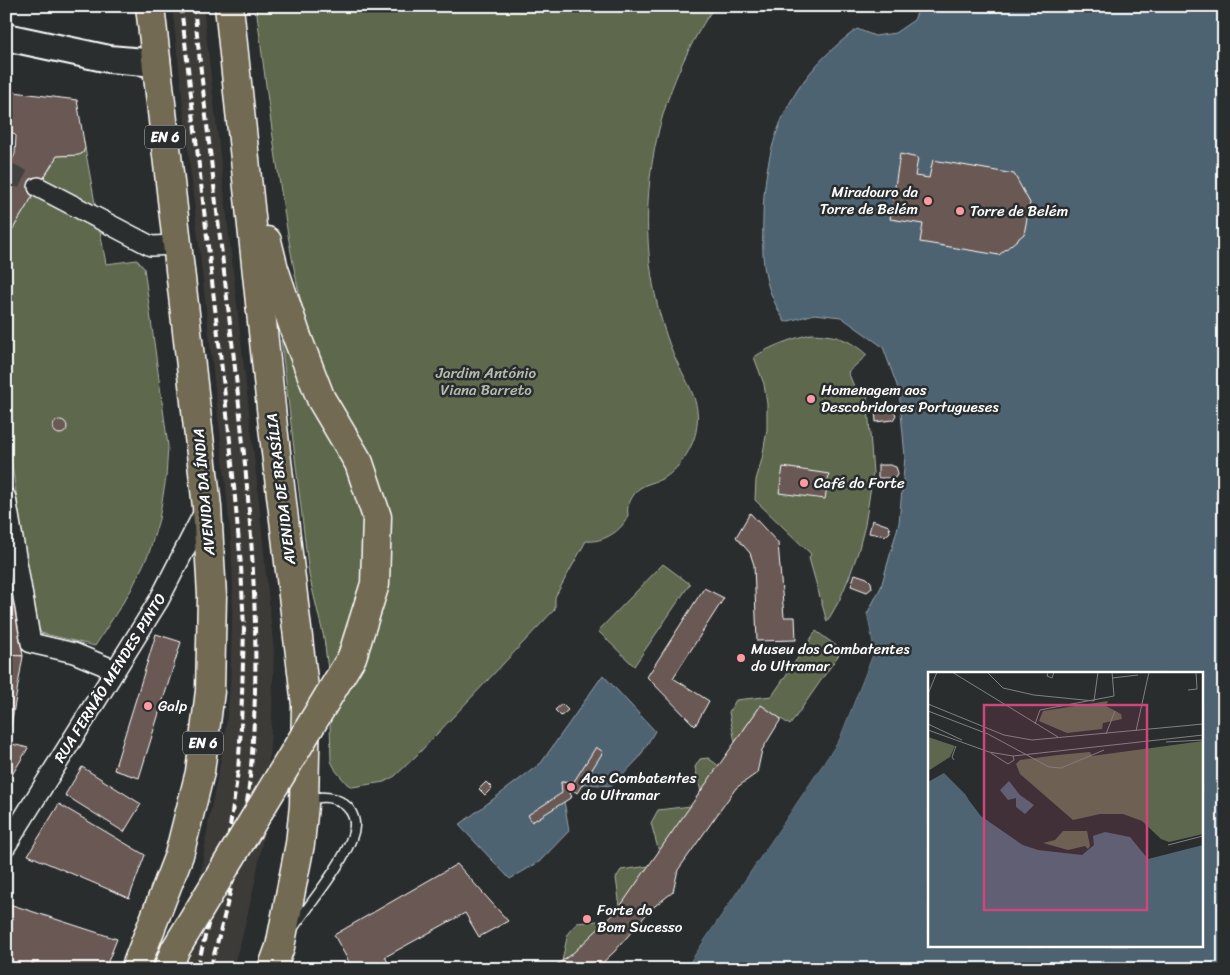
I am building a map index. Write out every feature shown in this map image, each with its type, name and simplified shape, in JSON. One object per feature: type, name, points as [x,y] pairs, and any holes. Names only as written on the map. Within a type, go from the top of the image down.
[{"type":"main road","name":"AVENIDA DA ÍNDIA","points":[[135,969],[179,855],[200,772],[210,691],[212,596],[206,507],[150,6]]},
{"type":"main road","name":"AVENIDA DE BRASÍLIA","points":[[229,6],[273,427],[306,705],[304,805],[300,844],[276,958]]},
{"type":"main road","points":[[168,969],[175,950],[352,657],[375,584],[377,517],[359,463],[320,398],[297,337],[274,269],[244,151]]},
{"type":"street","points":[[6,37],[109,59],[157,63]]},
{"type":"street","points":[[38,187],[151,246],[177,246]]},
{"type":"street","points":[[6,498],[31,643],[74,653],[115,670]]},
{"type":"street","name":"RUA FERNÃO MENDES PINTO","points":[[6,846],[159,600],[206,507]]},
{"type":"lane","points":[[276,958],[328,880],[346,849],[354,830],[353,818],[346,805],[333,798],[321,797],[312,799],[304,805]]},
{"type":"shaded area","points":[[172,6],[203,6],[256,473],[274,652],[264,832],[242,938],[232,969],[183,969],[188,956],[209,819],[224,744],[230,688],[233,588],[225,477]]},
{"type":"green space","name":"Jardim António Viana Barreto","points":[[256,6],[715,6],[693,42],[675,80],[662,119],[653,160],[648,201],[648,243],[653,284],[668,340],[697,408],[696,431],[691,447],[682,462],[670,474],[638,489],[632,497],[625,521],[617,531],[599,540],[586,541],[555,597],[555,609],[417,755],[395,776],[384,782],[352,787],[336,771],[331,761],[330,720],[336,712],[324,638],[309,575],[281,340],[308,329],[296,280],[285,214],[271,126]]},
{"type":"green space","points":[[85,148],[106,264],[137,260],[144,268],[168,446],[166,478],[159,519],[149,553],[131,590],[95,646],[41,633],[35,621],[6,425],[6,244],[8,245],[11,232],[57,156],[77,155]]},
{"type":"green space","points":[[811,334],[841,338],[867,355],[848,372],[858,396],[867,395],[873,473],[865,525],[858,552],[839,601],[827,622],[809,558],[811,554],[755,500],[756,480],[767,430],[767,404],[764,384],[754,357],[781,343]]},
{"type":"green space","points":[[663,564],[690,584],[634,666],[598,631]]},
{"type":"green space","points":[[816,631],[842,650],[790,725],[761,705],[735,742],[729,712],[736,700],[772,696]]},
{"type":"green space","points":[[708,758],[719,766],[701,792],[695,767],[700,759]]},
{"type":"green space","points":[[691,806],[659,852],[651,823],[658,810]]},
{"type":"green space","points":[[649,866],[620,907],[616,878],[621,870]]},
{"type":"green space","points":[[608,920],[562,961],[568,933],[577,923]]},
{"type":"water","points":[[920,6],[1224,6],[1224,969],[685,969],[839,740],[874,651],[867,614],[881,587],[899,523],[905,457],[899,391],[883,347],[841,317],[815,314],[785,322],[772,296],[765,272],[763,261],[763,219],[769,162],[776,136],[785,112],[798,89],[814,68],[857,29],[875,36],[895,33],[914,20]]},
{"type":"water","points":[[603,675],[655,731],[639,758],[612,786],[561,782],[569,831],[539,862],[510,879],[459,825],[541,763]]},
{"type":"pier","points":[[867,614],[874,651],[839,740],[685,969],[682,969],[837,739],[871,651],[865,617]]},
{"type":"building","points":[[6,91],[77,100],[85,148],[83,153],[79,155],[57,156],[11,232],[8,245],[6,244],[6,172],[15,154],[16,136],[6,126]]},
{"type":"building","name":"Torre de Belém","points":[[900,154],[918,158],[915,176],[929,178],[933,160],[1014,174],[1030,203],[1024,234],[999,255],[920,242],[923,224],[890,219]]},
{"type":"building","points":[[875,409],[893,409],[896,415],[893,420],[876,422]]},
{"type":"building","points":[[57,420],[63,420],[67,427],[63,434],[57,434],[53,430],[53,424]]},
{"type":"building","points":[[878,465],[896,467],[898,473],[895,478],[878,478]]},
{"type":"building","name":"Café do Forte","points":[[783,467],[829,474],[825,499],[779,493]]},
{"type":"building","points":[[750,513],[778,543],[784,617],[795,617],[796,640],[757,641],[754,565],[750,553],[736,537]]},
{"type":"building","points":[[872,520],[889,526],[890,532],[886,536],[869,533]]},
{"type":"building","points":[[6,561],[8,561],[23,656],[6,655]]},
{"type":"building","points":[[855,574],[867,578],[871,582],[872,588],[867,592],[851,586]]},
{"type":"building","points":[[704,588],[724,598],[673,678],[709,701],[695,726],[647,677]]},
{"type":"building","name":"Galp","points":[[156,634],[181,642],[139,778],[114,770]]},
{"type":"building","points":[[6,655],[23,656],[8,743],[28,748],[6,785]]},
{"type":"building","points":[[562,704],[568,710],[561,716],[555,710]]},
{"type":"building","points":[[761,705],[781,719],[762,750],[757,773],[736,788],[678,870],[673,892],[651,909],[615,951],[596,969],[551,969],[573,953],[617,911]]},
{"type":"building","name":"Aos Combatentes do Ultramar","points":[[596,747],[603,752],[577,793],[573,790],[570,793],[572,797],[532,822],[528,815],[562,793],[561,782],[573,783]]},
{"type":"building","points":[[82,767],[141,804],[124,832],[65,795]]},
{"type":"building","points":[[486,782],[492,788],[485,795],[479,789]]},
{"type":"building","points":[[59,804],[145,855],[129,898],[28,855]]},
{"type":"building","points":[[457,864],[508,921],[479,937],[465,913],[385,957],[392,969],[353,969],[334,935]]},
{"type":"building","points":[[6,903],[117,939],[105,969],[45,969],[32,963],[29,969],[6,969]]},
{"type":"tunnel","points":[[6,171],[38,187]]},
{"type":"railway","points":[[181,6],[230,441],[241,566],[244,629],[238,771],[227,848],[197,969]]},
{"type":"railway","points":[[194,6],[244,451],[252,552],[255,653],[255,703],[250,781],[231,889],[210,969]]},
{"type":"place","name":"Miradouro da Torre de Belém","points":[[928,201]]},
{"type":"place","name":"Torre de Belém","points":[[960,211]]},
{"type":"place","name":"Homenagem aos Descobridores Portugueses","points":[[811,399]]},
{"type":"place","name":"Café do Forte","points":[[804,483]]},
{"type":"place","name":"Museu dos Combatentes do Ultramar","points":[[741,658]]},
{"type":"place","name":"Galp","points":[[148,706]]},
{"type":"place","name":"Aos Combatentes do Ultramar","points":[[571,787]]},
{"type":"place","name":"Forte do Bom Sucesso","points":[[587,919]]}]
